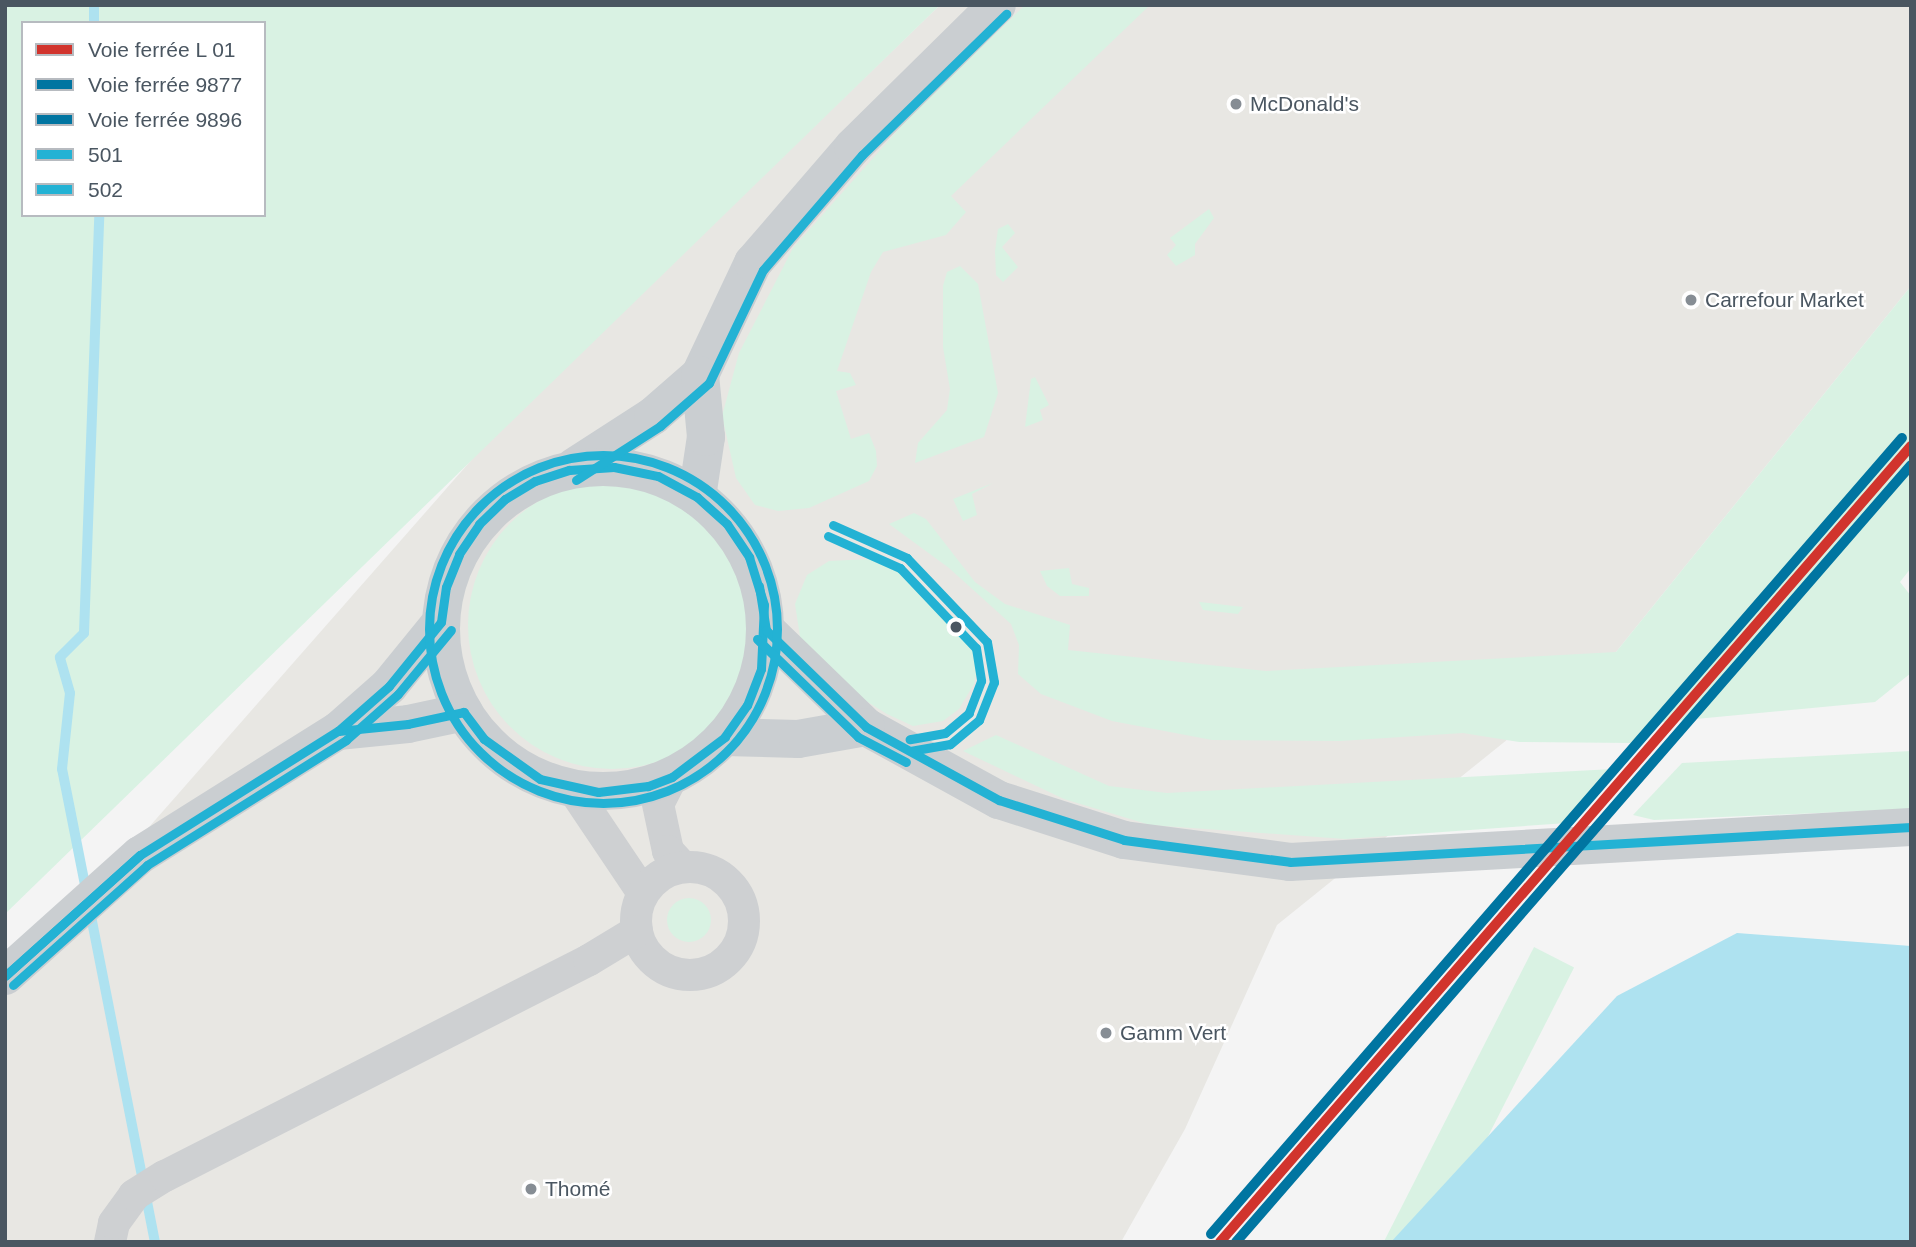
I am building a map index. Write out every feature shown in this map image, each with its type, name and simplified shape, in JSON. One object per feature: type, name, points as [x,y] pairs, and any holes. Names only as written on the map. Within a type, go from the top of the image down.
[{"type":"main road","points":[[569,470],[625,469],[658,476],[697,497],[727,524],[749,557],[758,581],[766,630],[761,669],[752,693],[725,737],[672,777],[623,790],[573,789],[540,779],[510,762],[484,740],[464,712],[450,684],[441,622],[446,587],[459,554],[479,524],[505,499],[535,481],[569,470],[653,416],[700,375],[753,263],[853,147],[997,5]]},
{"type":"main road","points":[[697,497],[706,437],[700,375]]},
{"type":"main road","points":[[10,972],[140,855],[338,731],[389,686],[441,622]]},
{"type":"main road","points":[[766,630],[866,727],[999,800],[1124,840],[1290,862],[1911,827]]},
{"type":"main road","points":[[338,731],[408,724],[464,712]]},
{"type":"main road","points":[[725,737],[797,739],[866,727]]},
{"type":"street","points":[[672,777],[658,804],[668,850],[683,867]]},
{"type":"street","points":[[573,789],[643,893]]},
{"type":"street","points":[[683,867],[715,873],[738,895],[744,926],[730,957],[704,973],[676,973],[650,957],[637,931],[643,893],[654,880],[683,867]]},
{"type":"street","points":[[110,1242],[114,1223],[134,1195],[165,1176],[578,966],[637,931]]},
{"type":"shaded area","points":[[940,5],[1911,5],[1911,286],[1616,652],[1277,925],[1185,1129],[1121,1242],[5,1242],[5,991],[489,440]]},
{"type":"green space","points":[[5,5],[940,5],[5,914]]},
{"type":"green space","points":[[1025,5],[1150,5],[951,196],[966,212],[946,235],[883,252],[871,272],[837,371],[850,373],[856,385],[836,391],[851,439],[869,433],[876,451],[877,466],[869,481],[809,508],[778,511],[755,505],[736,478],[722,416],[739,353],[793,248],[914,112]]},
{"type":"green space","points":[[1209,209],[1214,218],[1195,244],[1195,255],[1176,266],[1167,255],[1176,245],[1170,238]]},
{"type":"green space","points":[[1008,224],[1015,233],[1002,247],[1018,267],[1003,282],[996,275],[995,251],[998,229]]},
{"type":"green space","points":[[960,266],[978,284],[998,393],[984,437],[915,463],[918,443],[947,410],[950,389],[943,347],[943,286],[947,272]]},
{"type":"green space","points":[[1911,286],[1911,568],[1900,582],[1911,596],[1911,673],[1875,702],[1654,723],[1633,743],[1519,742],[1463,733],[1340,741],[1212,740],[1112,721],[1041,694],[1018,674],[1019,645],[1011,624],[949,568],[889,524],[914,513],[926,519],[975,582],[1005,604],[1070,625],[1068,650],[1266,671],[1616,652]]},
{"type":"green space","points":[[1035,377],[1049,405],[1040,410],[1043,420],[1025,427],[1031,379]]},
{"type":"green space","points":[[598,481],[626,481],[654,487],[680,498],[704,513],[724,533],[739,557],[750,583],[756,625],[750,667],[739,693],[724,717],[704,737],[680,752],[654,763],[626,769],[598,769],[570,763],[544,752],[520,737],[500,717],[485,693],[474,667],[468,639],[468,611],[474,583],[485,557],[500,533],[520,513],[544,498],[570,487]]},
{"type":"green space","points":[[993,483],[972,494],[977,515],[963,521],[953,499]]},
{"type":"green space","points":[[870,559],[897,568],[964,626],[974,643],[978,666],[974,684],[959,709],[943,721],[913,726],[887,714],[858,696],[801,643],[795,604],[807,575],[829,561]]},
{"type":"green space","points":[[1069,568],[1072,584],[1089,588],[1089,596],[1060,596],[1047,586],[1040,571]]},
{"type":"green space","points":[[1199,602],[1243,607],[1238,614],[1203,610]]},
{"type":"green space","points":[[996,735],[1109,786],[1167,793],[1613,769],[1567,823],[1345,839],[1150,825],[1064,799],[963,751]]},
{"type":"green space","points":[[1911,751],[1911,809],[1654,820],[1633,815],[1682,763]]},
{"type":"green space","points":[[689,898],[704,905],[711,920],[704,935],[689,942],[674,935],[667,920],[674,905]]},
{"type":"green space","points":[[1534,947],[1574,967],[1434,1242],[1384,1242]]},
{"type":"water","points":[[1737,933],[1911,946],[1911,1242],[1391,1242],[1617,996]]},
{"type":"waterway","points":[[94,5],[94,21]]},
{"type":"waterway","points":[[86,890],[62,769],[70,693],[60,657],[84,633],[99,217]]},
{"type":"waterway","points":[[90,911],[155,1242]]},
{"type":"transit line","name":"502","points":[[576,480],[660,426],[709,383],[763,270],[862,155],[1006,14]]},
{"type":"transit line","points":[[1220,1242],[1911,446]]},
{"type":"transit line","name":"502","points":[[603,455],[637,458],[670,468],[700,484],[726,506],[748,532],[764,562],[774,595],[777,629],[774,663],[764,696],[748,726],[726,752],[700,774],[670,790],[637,800],[603,803],[569,800],[536,790],[506,774],[480,752],[458,726],[442,696],[432,663],[429,629],[432,595],[442,562],[458,532],[480,506],[506,484],[536,468],[569,458],[603,455]]},
{"type":"transit line","name":"501","points":[[614,467],[658,476],[697,497],[727,524],[749,557],[764,605],[761,669],[747,705],[725,737],[672,777],[648,786],[598,792],[540,779],[484,739],[464,712],[408,724],[338,731],[389,686],[441,622],[446,587],[459,554],[479,524],[505,499],[535,481],[569,470],[614,467]]},
{"type":"transit line","name":"501","points":[[833,525],[907,558],[987,642],[994,682],[979,720],[950,744],[912,751]]},
{"type":"transit line","name":"502","points":[[828,536],[900,568],[976,648],[981,681],[969,713],[945,733],[910,739]]},
{"type":"transit line","name":"501","points":[[759,586],[766,630],[866,727],[999,800],[1124,840],[1290,862],[1911,827]]},
{"type":"transit line","name":"502","points":[[13,985],[147,865],[346,740],[398,694],[451,630]]},
{"type":"transit line","name":"502","points":[[757,639],[858,737],[906,762]]},
{"type":"transit line","name":"501","points":[[140,855],[338,731]]},
{"type":"transit line","name":"501","points":[[5,976],[140,855]]},
{"type":"transit line","name":"501","points":[[5,976],[140,855]]},
{"type":"rail line","name":"9896","points":[[1211,1234],[1902,438]]},
{"type":"rail line","name":"9877","points":[[1236,1242],[1911,465]]},
{"type":"place","name":"McDonald's","points":[[1236,104]]},
{"type":"place","name":"Carrefour Market","points":[[1691,300]]},
{"type":"place","name":"Gamm Vert","points":[[1106,1033]]},
{"type":"place","name":"Thomé","points":[[531,1189]]}]
